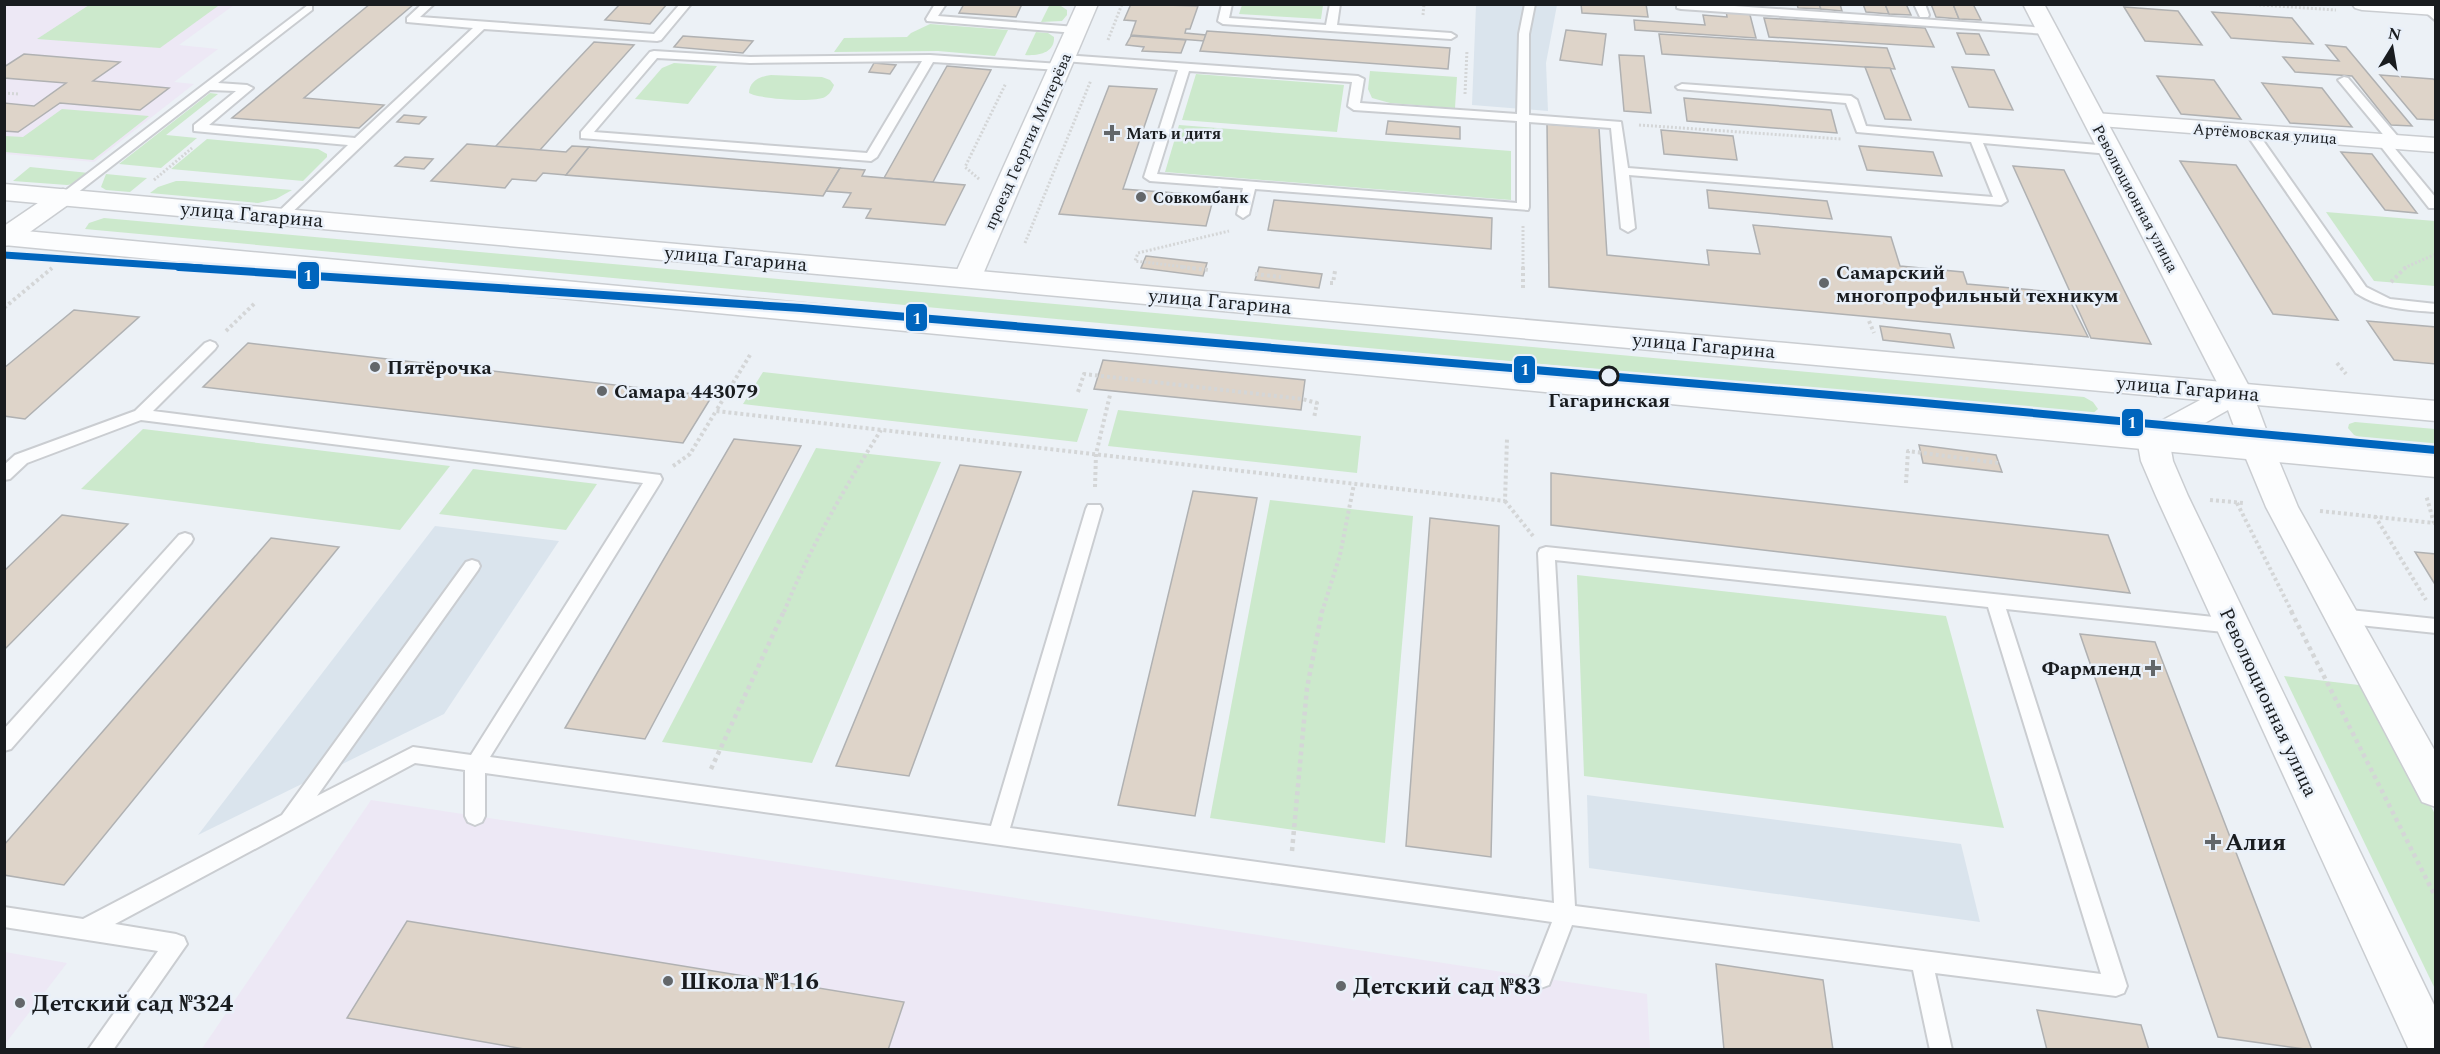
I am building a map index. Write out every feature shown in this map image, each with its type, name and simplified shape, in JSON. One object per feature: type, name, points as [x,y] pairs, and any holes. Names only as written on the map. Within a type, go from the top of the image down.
[{"type":"main road","name":"проезд Георгия Митерёва","points":[[967,279],[1088,4]]},
{"type":"main road","name":"Революционная улица","points":[[2033,4],[2237,392],[2282,507],[2436,790]]},
{"type":"main road","points":[[2362,4],[2433,12]]},
{"type":"main road","name":"Артёмовская улица","points":[[2095,120],[2436,145]]},
{"type":"main road","name":"улица Гагарина","points":[[4,192],[2436,411]]},
{"type":"main road","points":[[5,237],[63,197]]},
{"type":"main road","points":[[5,237],[2436,466]]},
{"type":"main road","points":[[2153,439],[2237,392]]},
{"type":"main road","name":"Революционная улица","points":[[2153,439],[2157,461],[2172,496],[2432,1050]]},
{"type":"lane","points":[[429,4],[411,20],[657,38],[686,4]]},
{"type":"lane","points":[[941,4],[932,20],[1077,30]]},
{"type":"lane","points":[[1227,4],[1222,21],[1451,36]]},
{"type":"lane","points":[[1331,28],[1335,4]]},
{"type":"lane","points":[[1185,67],[1150,177],[1523,207],[1524,34],[1530,4]]},
{"type":"lane","points":[[1681,6],[2047,31]]},
{"type":"lane","points":[[63,197],[308,8]]},
{"type":"lane","points":[[279,217],[482,26]]},
{"type":"lane","points":[[930,58],[871,157],[585,135],[654,54],[750,60],[930,58],[1016,64],[1100,60],[1358,79],[1354,105],[1617,125],[1628,228]]},
{"type":"lane","points":[[2344,80],[2434,205]]},
{"type":"lane","points":[[208,86],[247,88],[198,128],[358,142]]},
{"type":"lane","points":[[1682,87],[1851,100],[1861,129],[2110,150]]},
{"type":"lane","points":[[2251,132],[2357,285],[2374,299],[2398,305],[2436,308]]},
{"type":"lane","points":[[1622,171],[2001,201],[1975,138]]},
{"type":"lane","points":[[1243,214],[1250,185]]},
{"type":"lane","points":[[4,475],[21,459],[140,415],[210,346]]},
{"type":"lane","points":[[140,415],[654,479],[475,765],[476,816]]},
{"type":"lane","points":[[4,458],[21,459]]},
{"type":"lane","points":[[998,835],[1094,509]]},
{"type":"lane","points":[[4,743],[185,539]]},
{"type":"lane","points":[[1541,978],[1565,914],[1546,553],[1996,603],[2233,626]]},
{"type":"lane","points":[[287,822],[472,566]]},
{"type":"lane","points":[[85,929],[413,755],[1565,914],[2116,986],[1996,603]]},
{"type":"lane","points":[[2340,616],[2436,626]]},
{"type":"lane","points":[[4,917],[176,944],[99,1050]]},
{"type":"lane","points":[[1922,961],[1941,1050]]},
{"type":"path","points":[[1025,243],[1122,4]]},
{"type":"path","points":[[1451,36],[1467,50],[1464,113]]},
{"type":"path","points":[[979,180],[965,167],[1016,64]]},
{"type":"path","points":[[4,93],[19,94]]},
{"type":"path","points":[[1617,125],[1661,125],[1849,140]]},
{"type":"path","points":[[160,174],[213,129]]},
{"type":"path","points":[[1523,207],[1523,288]]},
{"type":"path","points":[[1209,270],[1135,261],[1138,253],[1239,229],[1243,214]]},
{"type":"path","points":[[2374,299],[2384,294],[2395,274],[2407,266],[2436,254]]},
{"type":"path","points":[[4,308],[57,265]]},
{"type":"path","points":[[1325,282],[1333,283],[1335,271]]},
{"type":"path","points":[[210,346],[256,302]]},
{"type":"path","points":[[654,479],[690,454],[750,355]]},
{"type":"path","points":[[1078,392],[1084,374],[1302,399],[1317,402],[1314,418]]},
{"type":"path","points":[[1094,509],[1096,454],[1110,395]]},
{"type":"path","points":[[716,411],[1505,501]]},
{"type":"path","points":[[700,795],[741,700],[776,631],[799,574],[828,516],[881,430]]},
{"type":"path","points":[[1507,439],[1505,501],[1546,553]]},
{"type":"path","points":[[1906,483],[1908,451],[1998,463]]},
{"type":"path","points":[[1289,876],[1307,688],[1322,610],[1340,555],[1354,484]]},
{"type":"path","points":[[2236,502],[2436,897]]},
{"type":"path","points":[[2375,516],[2429,606]]},
{"type":"shaded area","points":[[4,5],[234,5],[179,45],[218,49],[174,82],[194,84],[94,162],[5,154]]},
{"type":"shaded area","points":[[1476,5],[1557,5],[1546,63],[1548,111],[1472,105]]},
{"type":"shaded area","points":[[435,526],[559,541],[444,714],[198,835]]},
{"type":"shaded area","points":[[1587,795],[1961,844],[1980,922],[1589,868]]},
{"type":"shaded area","name":"Школа №116","points":[[371,800],[1647,994],[1650,1049],[201,1050]]},
{"type":"shaded area","name":"Детский сад №324","points":[[4,952],[67,963],[5,1044]]},
{"type":"green space","points":[[199,4],[218,6],[160,48],[37,39],[89,5]]},
{"type":"green space","points":[[1242,4],[1323,5],[1321,19],[1239,14]]},
{"type":"green space","points":[[1049,6],[1061,6],[1067,10],[1067,15],[1062,21],[1041,22]]},
{"type":"green space","points":[[930,24],[1008,30],[995,56],[938,51],[834,52],[844,38],[907,37]]},
{"type":"green space","points":[[1036,32],[1048,33],[1054,37],[1052,47],[1040,54],[1025,55]]},
{"type":"green space","points":[[674,63],[717,66],[688,104],[635,99],[662,68]]},
{"type":"green space","points":[[1370,71],[1457,77],[1455,108],[1390,103],[1372,98],[1368,89]]},
{"type":"green space","points":[[1196,74],[1344,85],[1337,132],[1182,120]]},
{"type":"green space","points":[[771,75],[822,77],[830,80],[834,85],[825,97],[810,100],[775,98],[749,93],[751,85],[756,80]]},
{"type":"green space","points":[[210,93],[218,94],[166,135],[197,138],[161,168],[119,164]]},
{"type":"green space","points":[[62,109],[149,116],[93,160],[5,152],[5,136],[23,137]]},
{"type":"green space","points":[[1179,125],[1511,151],[1511,200],[1165,172]]},
{"type":"green space","points":[[207,139],[318,149],[327,154],[327,157],[303,181],[171,169]]},
{"type":"green space","points":[[30,167],[89,173],[74,184],[67,185],[13,181]]},
{"type":"green space","points":[[106,174],[147,178],[130,192],[106,190],[101,187]]},
{"type":"green space","points":[[176,181],[292,190],[276,199],[258,203],[150,193],[158,187]]},
{"type":"green space","points":[[2326,212],[2435,221],[2435,286],[2374,281]]},
{"type":"green space","points":[[104,218],[2084,397],[2093,402],[2098,409],[2091,415],[85,229],[89,223]]},
{"type":"green space","points":[[763,372],[1088,409],[1077,442],[743,404]]},
{"type":"green space","points":[[1118,410],[1361,436],[1357,473],[1108,446]]},
{"type":"green space","points":[[2355,422],[2435,429],[2435,446],[2364,439],[2354,435],[2348,428],[2349,424]]},
{"type":"green space","points":[[143,429],[450,466],[400,530],[81,489]]},
{"type":"green space","points":[[816,448],[941,462],[812,763],[662,742]]},
{"type":"green space","points":[[473,469],[597,484],[566,530],[439,514]]},
{"type":"green space","points":[[1270,500],[1413,516],[1385,843],[1210,818]]},
{"type":"green space","points":[[1577,575],[1946,616],[2004,828],[1584,776]]},
{"type":"green space","points":[[2284,676],[2367,686],[2435,814],[2435,989]]},
{"type":"building","points":[[370,4],[414,4],[304,98],[384,105],[359,128],[232,118]]},
{"type":"building","points":[[620,4],[667,4],[650,24],[605,20]]},
{"type":"building","points":[[964,4],[1022,4],[1016,17],[959,13]]},
{"type":"building","points":[[1131,4],[1198,6],[1190,29],[1186,29],[1185,33],[1206,35],[1204,41],[1131,35],[1136,21],[1124,20]]},
{"type":"building","points":[[1581,4],[1646,4],[1648,17],[1582,13]]},
{"type":"building","points":[[1797,4],[1819,4],[1821,9],[1798,8]]},
{"type":"building","points":[[1819,4],[1840,4],[1842,11],[1821,9]]},
{"type":"building","points":[[1863,4],[1885,4],[1889,14],[1866,12]]},
{"type":"building","points":[[1885,4],[1906,4],[1911,15],[1889,14]]},
{"type":"building","points":[[1931,4],[1953,4],[1959,19],[1936,17]]},
{"type":"building","points":[[1953,4],[1973,4],[1981,20],[1959,19]]},
{"type":"building","points":[[2124,7],[2178,11],[2202,45],[2145,41]]},
{"type":"building","points":[[1726,10],[1749,11],[1756,38],[1635,30],[1634,20],[1705,25],[1703,15],[1727,17]]},
{"type":"building","points":[[2212,12],[2292,18],[2313,44],[2231,38]]},
{"type":"building","points":[[1764,18],[1925,28],[1934,47],[1769,37]]},
{"type":"building","points":[[1566,30],[1606,34],[1602,65],[1560,60]]},
{"type":"building","points":[[1207,31],[1450,48],[1448,69],[1200,51]]},
{"type":"building","points":[[1957,33],[1979,34],[1989,55],[1966,54]]},
{"type":"building","points":[[1659,34],[1887,48],[1895,69],[1662,54]]},
{"type":"building","points":[[683,36],[753,41],[743,53],[674,47]]},
{"type":"building","points":[[1131,36],[1186,40],[1181,53],[1142,51],[1144,47],[1126,45]]},
{"type":"building","points":[[594,42],[634,45],[540,150],[495,147]]},
{"type":"building","points":[[2326,45],[2346,47],[2412,126],[2391,125],[2352,76],[2295,72],[2283,57],[2339,61]]},
{"type":"building","points":[[24,54],[120,62],[93,81],[169,88],[140,110],[60,103],[18,132],[4,131],[4,103],[34,106],[66,83],[4,78],[4,67]]},
{"type":"building","points":[[1619,55],[1644,56],[1651,113],[1624,111]]},
{"type":"building","points":[[874,63],[896,65],[890,74],[869,72]]},
{"type":"building","points":[[947,66],[991,70],[933,182],[884,178]]},
{"type":"building","points":[[1865,67],[1890,68],[1911,120],[1885,119]]},
{"type":"building","points":[[1952,67],[1994,70],[2013,110],[1969,107]]},
{"type":"building","points":[[2380,75],[2436,81],[2436,120],[2417,119]]},
{"type":"building","points":[[2157,76],[2214,80],[2241,119],[2181,114]]},
{"type":"building","points":[[2262,83],[2322,88],[2352,127],[2290,123]]},
{"type":"building","points":[[1109,86],[1157,89],[1123,189],[1214,196],[1206,226],[1059,214]]},
{"type":"building","points":[[1684,98],[1831,110],[1837,133],[1687,121]]},
{"type":"building","points":[[404,115],[426,117],[419,124],[397,122]]},
{"type":"building","points":[[1388,121],[1460,127],[1460,139],[1386,134]]},
{"type":"building","points":[[1547,124],[1599,128],[1607,255],[1709,265],[1707,250],[1760,254],[1753,225],[1891,237],[1900,266],[1963,272],[1967,284],[2066,293],[2088,337],[1549,287]]},
{"type":"building","points":[[1661,130],[1733,136],[1737,160],[1664,154]]},
{"type":"building","points":[[467,144],[566,152],[572,146],[589,147],[566,175],[543,173],[536,181],[512,179],[505,188],[431,181]]},
{"type":"building","points":[[1859,146],[1933,152],[1942,176],[1867,170]]},
{"type":"building","points":[[589,147],[840,168],[823,196],[566,175]]},
{"type":"building","points":[[2341,152],[2372,154],[2417,213],[2385,210]]},
{"type":"building","points":[[405,157],[433,159],[424,169],[395,166]]},
{"type":"building","points":[[2180,161],[2236,165],[2338,320],[2273,314]]},
{"type":"building","points":[[2013,166],[2064,170],[2151,344],[2091,338]]},
{"type":"building","points":[[840,168],[865,170],[862,176],[965,185],[945,225],[866,218],[871,209],[843,207],[851,193],[826,191]]},
{"type":"building","points":[[1707,190],[1827,201],[1832,219],[1709,208]]},
{"type":"building","points":[[1274,200],[1492,218],[1491,249],[1268,230]]},
{"type":"building","points":[[1146,256],[1207,263],[1203,276],[1141,268]]},
{"type":"building","points":[[1259,267],[1322,274],[1319,288],[1255,280]]},
{"type":"building","points":[[74,310],[139,317],[25,419],[4,416],[4,368]]},
{"type":"building","points":[[2367,321],[2436,327],[2436,364],[2394,360]]},
{"type":"building","points":[[1880,326],[1950,334],[1954,348],[1883,340]]},
{"type":"building","points":[[248,343],[712,396],[683,443],[203,387]]},
{"type":"building","points":[[1103,360],[1305,380],[1301,410],[1094,389]]},
{"type":"building","points":[[734,439],[801,446],[645,739],[565,728]]},
{"type":"building","points":[[1919,445],[1996,455],[2002,472],[1923,463]]},
{"type":"building","points":[[960,465],[1021,472],[909,776],[836,766]]},
{"type":"building","points":[[1551,473],[2108,535],[2130,593],[1551,525]]},
{"type":"building","points":[[1193,491],[1257,498],[1195,816],[1118,805]]},
{"type":"building","points":[[62,515],[128,524],[4,650],[4,571]]},
{"type":"building","points":[[1430,518],[1499,526],[1491,857],[1406,846]]},
{"type":"building","points":[[271,538],[339,547],[64,885],[4,875],[4,845]]},
{"type":"building","points":[[2415,552],[2436,554],[2436,586]]},
{"type":"building","points":[[2080,634],[2155,642],[2312,1050],[2218,1037]]},
{"type":"building","points":[[407,921],[904,1002],[888,1050],[530,1050],[347,1018]]},
{"type":"building","points":[[1716,964],[1823,980],[1833,1050],[1724,1050]]},
{"type":"building","points":[[2037,1010],[2141,1025],[2149,1050],[2047,1050]]},
{"type":"transit line","name":"1","points":[[4,255],[801,308],[1913,402],[2436,450]]},
{"type":"place","name":"Мать и дитя","points":[[1112,133]]},
{"type":"place","name":"Совкомбанк","points":[[1141,197]]},
{"type":"place","name":"Самарский многопрофильный техникум","points":[[1824,283]]},
{"type":"place","name":"Пятёрочка","points":[[375,367]]},
{"type":"place","name":"Гагаринская","points":[[1609,376]]},
{"type":"place","name":"Самара 443079","points":[[602,391]]},
{"type":"place","name":"Фармленд","points":[[2153,668]]},
{"type":"place","name":"Алия","points":[[2213,842]]},
{"type":"place","name":"Школа №116","points":[[668,981]]},
{"type":"place","name":"Детский сад №83","points":[[1341,986]]},
{"type":"place","name":"Детский сад №324","points":[[20,1003]]}]
